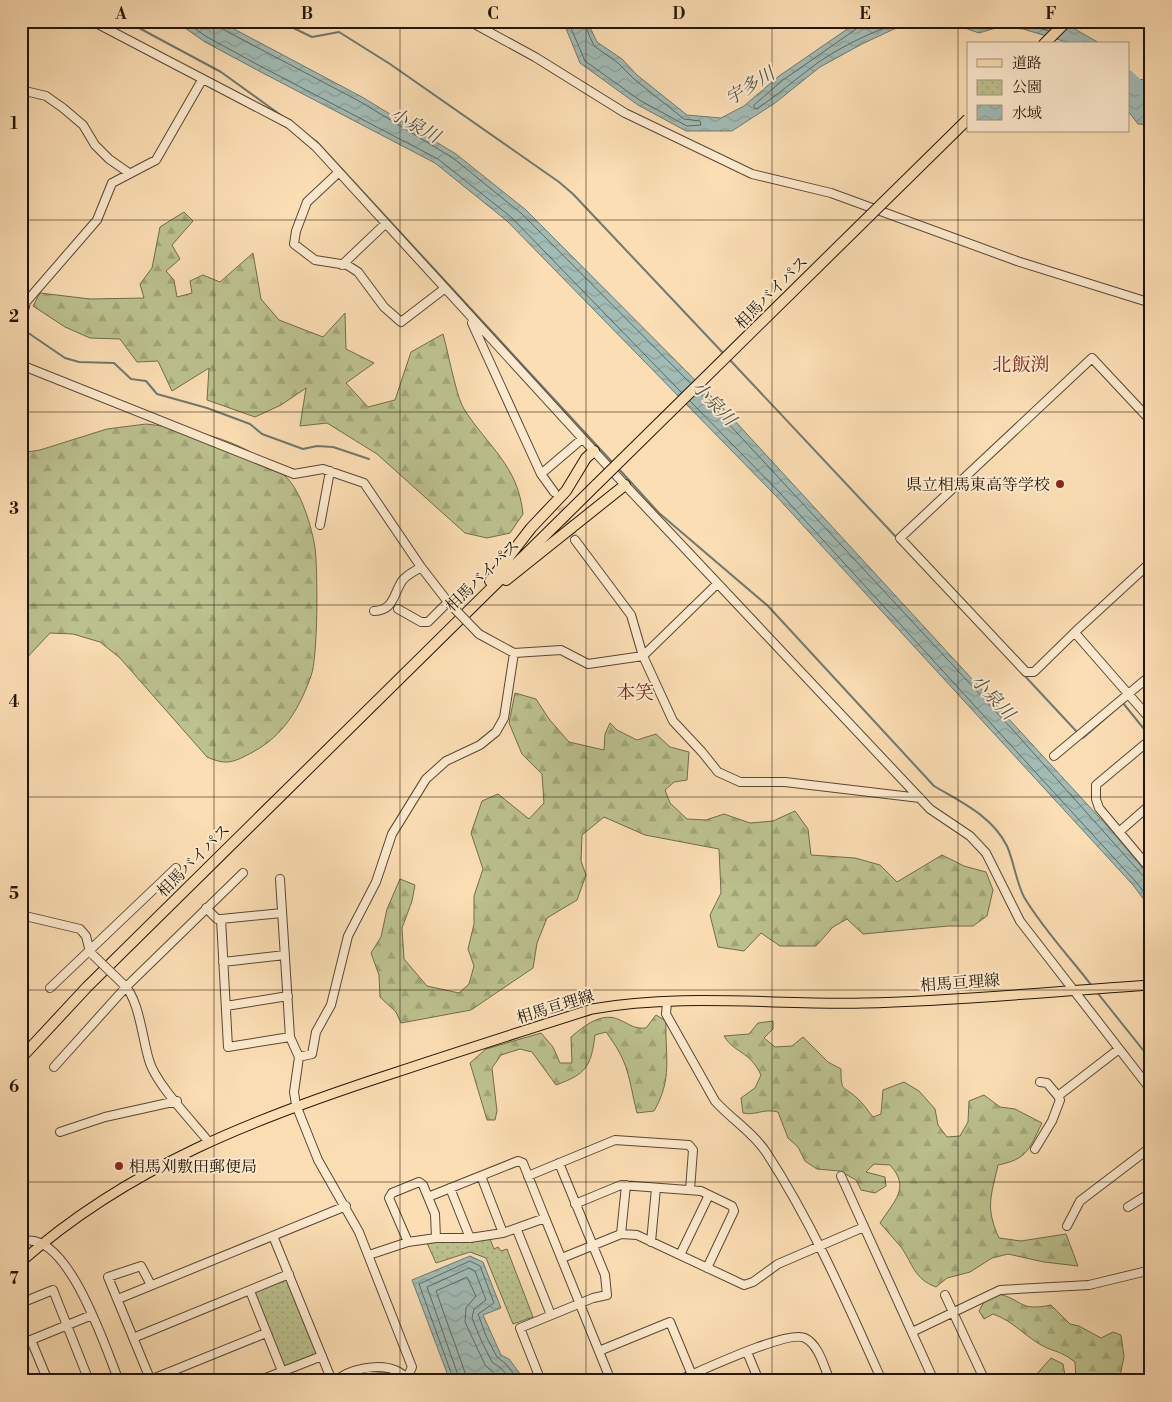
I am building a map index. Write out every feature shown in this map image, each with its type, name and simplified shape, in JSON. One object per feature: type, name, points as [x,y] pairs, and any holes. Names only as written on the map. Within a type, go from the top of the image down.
[{"type":"highway","points":[[1046,42],[1067,21]]},
{"type":"highway","name":"相馬バイパス","points":[[21,1058],[86,987],[967,120]]},
{"type":"highway","points":[[468,609],[531,528],[566,491],[586,458],[594,451]]},
{"type":"highway","points":[[468,609],[625,486]]},
{"type":"main road","name":"相馬亘理線","points":[[21,1262],[42,1243],[101,1200],[208,1141],[296,1105],[592,1009],[622,1004],[667,1002],[864,1003],[1151,984]]},
{"type":"street","points":[[92,21],[289,124],[316,147],[625,486],[920,798],[930,808],[970,836],[986,853],[1020,921],[1151,1090]]},
{"type":"street","points":[[469,21],[535,57],[625,113],[752,174],[831,193],[1017,261],[1151,303]]},
{"type":"street","points":[[21,322],[26,302],[97,220],[112,183],[129,173],[146,167],[156,160],[202,80]]},
{"type":"street","points":[[21,90],[46,96],[63,108],[83,125],[100,150],[129,173]]},
{"type":"street","points":[[338,172],[307,202],[296,231],[294,244],[315,260],[347,265],[358,272],[384,307],[401,322],[444,288]]},
{"type":"street","points":[[342,265],[385,224]]},
{"type":"street","points":[[469,317],[541,474],[554,492]]},
{"type":"street","points":[[1151,421],[1092,358],[900,538],[1026,672],[1034,672],[1151,562]]},
{"type":"street","points":[[21,365],[294,474],[322,469],[364,483],[421,567],[448,602],[479,634],[514,653],[561,650],[588,664],[643,656],[717,584]]},
{"type":"street","points":[[541,474],[582,438]]},
{"type":"street","points":[[320,524],[330,471]]},
{"type":"street","points":[[575,540],[631,615],[643,656],[673,721],[718,772],[740,782],[785,782],[920,798]]},
{"type":"street","points":[[374,611],[383,611],[390,606],[402,580],[421,567]]},
{"type":"street","points":[[398,609],[421,622],[428,622],[448,602]]},
{"type":"street","points":[[1076,631],[1076,634],[1151,720]]},
{"type":"street","points":[[299,1057],[312,1054],[316,1032],[330,1005],[348,936],[376,882],[392,834],[426,779],[446,761],[480,745],[496,732],[504,718],[514,653]]},
{"type":"street","points":[[1054,756],[1151,676]]},
{"type":"street","points":[[1151,739],[1096,785],[1096,800],[1099,808],[1151,870]]},
{"type":"street","points":[[1119,832],[1151,804]]},
{"type":"street","points":[[50,988],[91,953],[176,868]]},
{"type":"street","points":[[54,1067],[124,985],[242,872]]},
{"type":"street","points":[[280,878],[290,1037],[299,1057],[294,1092],[296,1105],[318,1160],[346,1206],[369,1255],[412,1367],[409,1380]]},
{"type":"street","points":[[206,908],[217,919],[282,912]]},
{"type":"street","points":[[21,915],[80,930],[86,936],[91,953],[124,985],[140,1021],[149,1062],[157,1077],[208,1141]]},
{"type":"street","points":[[221,919],[228,1048],[290,1037]]},
{"type":"street","points":[[223,962],[285,955]]},
{"type":"street","points":[[226,1006],[288,996]]},
{"type":"street","points":[[667,1002],[666,1014],[715,1101],[723,1110],[747,1128],[766,1152],[821,1246],[882,1381]]},
{"type":"street","points":[[1058,1096],[1119,1049]]},
{"type":"street","points":[[1035,1149],[1052,1120],[1060,1100],[1047,1083],[1040,1082]]},
{"type":"street","points":[[60,1132],[105,1117],[177,1101]]},
{"type":"street","points":[[528,1176],[615,1140],[689,1145],[693,1150],[690,1190]]},
{"type":"street","points":[[1067,1226],[1080,1201],[1151,1147]]},
{"type":"street","points":[[428,1197],[518,1161],[523,1163],[611,1381]]},
{"type":"street","points":[[541,1381],[520,1328],[580,1303],[607,1295],[604,1275],[559,1163]]},
{"type":"street","points":[[481,1176],[503,1233]]},
{"type":"street","points":[[841,1176],[934,1381]]},
{"type":"street","points":[[408,1242],[389,1198],[392,1193],[419,1182],[423,1185],[435,1214],[436,1238]]},
{"type":"street","points":[[575,1204],[626,1185],[701,1191],[732,1206],[734,1211],[707,1268]]},
{"type":"street","points":[[622,1234],[626,1185]]},
{"type":"street","points":[[450,1188],[470,1238]]},
{"type":"street","points":[[651,1242],[656,1188]]},
{"type":"street","points":[[680,1255],[709,1195]]},
{"type":"street","points":[[1128,1207],[1144,1197],[1151,1201]]},
{"type":"street","points":[[118,1299],[346,1206]]},
{"type":"street","points":[[369,1255],[408,1242],[436,1238],[470,1238],[503,1233],[517,1230],[545,1218]]},
{"type":"street","points":[[562,1258],[622,1234],[637,1235],[738,1283],[749,1284],[778,1264],[864,1228]]},
{"type":"street","points":[[517,1230],[551,1315]]},
{"type":"street","points":[[273,1236],[332,1381]]},
{"type":"street","points":[[21,1242],[27,1240],[42,1243],[76,1279],[119,1381]]},
{"type":"street","points":[[151,1285],[141,1266],[108,1277],[151,1380],[266,1333]]},
{"type":"street","points":[[912,1332],[1000,1290],[1089,1285],[1151,1270]]},
{"type":"street","points":[[133,1338],[289,1274]]},
{"type":"street","points":[[21,1303],[53,1290],[89,1381]]},
{"type":"street","points":[[250,1291],[282,1371]]},
{"type":"street","points":[[945,1295],[985,1381]]},
{"type":"street","points":[[21,1344],[92,1314]]},
{"type":"street","points":[[599,1351],[670,1322],[692,1375]]},
{"type":"street","points":[[677,1381],[790,1336],[805,1338],[816,1349],[830,1381]]},
{"type":"street","points":[[31,1340],[48,1381]]},
{"type":"street","points":[[747,1352],[759,1381]]},
{"type":"street","points":[[258,1381],[322,1356]]},
{"type":"street","points":[[336,1381],[341,1376],[354,1371],[380,1368],[396,1370],[409,1380]]},
{"type":"street","points":[[348,1381],[369,1376],[409,1380]]},
{"type":"green space","points":[[184,212],[193,221],[172,245],[180,259],[166,271],[174,280],[177,297],[192,293],[190,281],[203,275],[220,282],[253,253],[261,299],[279,320],[323,337],[345,313],[346,349],[374,363],[346,383],[368,407],[395,400],[411,352],[443,334],[461,403],[473,422],[501,457],[515,482],[523,514],[510,533],[487,538],[465,533],[377,454],[327,423],[300,426],[306,388],[281,405],[255,417],[207,400],[209,368],[172,391],[158,361],[137,362],[120,339],[90,338],[65,327],[33,306],[40,293],[90,299],[144,298],[140,284],[152,268],[160,227]]},
{"type":"green space","points":[[146,424],[184,430],[220,439],[237,445],[269,464],[291,482],[301,500],[311,530],[315,548],[317,593],[315,651],[311,676],[296,710],[282,729],[253,752],[230,762],[207,757],[120,658],[100,642],[73,634],[50,633],[21,664],[21,453],[40,450],[107,429]]},
{"type":"green space","points":[[515,693],[536,699],[549,719],[569,742],[604,750],[605,734],[610,723],[617,730],[637,740],[656,734],[670,747],[689,752],[687,780],[674,782],[665,790],[670,803],[687,819],[706,820],[724,814],[750,823],[773,821],[795,811],[808,829],[811,855],[855,858],[880,865],[897,882],[942,855],[964,866],[986,872],[993,890],[987,916],[973,926],[948,926],[863,934],[847,919],[833,927],[816,946],[780,946],[761,933],[744,951],[718,947],[710,915],[721,893],[719,849],[645,835],[604,817],[582,835],[581,861],[586,875],[577,900],[547,918],[537,943],[533,968],[471,1010],[401,1023],[396,1012],[380,997],[379,975],[371,953],[381,937],[387,909],[400,879],[415,885],[412,901],[402,928],[404,959],[427,986],[459,993],[469,984],[474,966],[468,949],[474,924],[474,896],[483,869],[471,833],[482,801],[498,794],[529,819],[544,803],[542,774],[522,754],[509,723]]},
{"type":"green space","points":[[656,1015],[666,1021],[667,1067],[664,1088],[654,1111],[637,1113],[624,1062],[606,1032],[595,1035],[589,1062],[585,1068],[574,1077],[556,1085],[532,1052],[520,1049],[501,1055],[492,1068],[497,1111],[495,1120],[487,1120],[470,1063],[486,1049],[541,1033],[553,1047],[560,1063],[572,1063],[571,1037],[587,1024],[607,1017],[620,1020],[635,1027],[646,1028]]},
{"type":"green space","points":[[773,1021],[773,1029],[764,1038],[775,1047],[792,1046],[803,1037],[828,1062],[841,1069],[842,1085],[844,1088],[859,1100],[873,1117],[881,1114],[883,1090],[904,1082],[919,1091],[935,1109],[938,1125],[947,1137],[960,1136],[968,1122],[969,1101],[984,1095],[1000,1107],[1015,1109],[1042,1123],[1034,1140],[1022,1156],[1008,1163],[998,1165],[991,1202],[992,1218],[999,1238],[1021,1241],[1066,1234],[1078,1266],[1044,1262],[1008,1254],[992,1258],[970,1272],[947,1278],[936,1287],[923,1280],[901,1247],[880,1223],[895,1201],[900,1188],[896,1173],[890,1165],[874,1164],[866,1172],[885,1177],[886,1186],[875,1193],[861,1190],[856,1180],[840,1171],[817,1169],[805,1161],[798,1147],[788,1138],[778,1112],[743,1113],[741,1098],[755,1088],[761,1075],[752,1061],[732,1046],[724,1036],[749,1034],[758,1023]]},
{"type":"green space","points":[[490,1239],[494,1249],[498,1247],[501,1251],[507,1249],[533,1317],[513,1324],[486,1258],[470,1252],[436,1263],[427,1243]]},
{"type":"green space","points":[[285,1280],[288,1281],[317,1353],[286,1366],[283,1365],[255,1295],[255,1292]]},
{"type":"green space","points":[[998,1294],[1026,1306],[1040,1307],[1051,1305],[1070,1324],[1079,1326],[1101,1338],[1113,1332],[1121,1335],[1124,1357],[1119,1381],[1076,1381],[1075,1362],[1071,1359],[1033,1340],[1001,1317],[993,1314],[984,1319],[979,1311],[985,1300]]},
{"type":"green space","points":[[1051,1358],[1063,1364],[1066,1381],[1024,1381],[1034,1377]]},
{"type":"water","name":"小泉川","points":[[175,21],[219,21],[362,97],[456,154],[526,210],[723,408],[1109,828],[1151,878],[1151,909],[1133,885],[776,496],[507,221],[435,163],[205,42]]},
{"type":"water","points":[[563,21],[587,21],[597,42],[622,59],[637,75],[687,115],[721,118],[744,106],[779,76],[859,21],[1061,21],[1098,42],[1066,42],[1023,29],[999,27],[979,33],[943,24],[928,28],[908,26],[894,29],[820,67],[775,103],[732,131],[686,131],[638,105],[580,63]]},
{"type":"water","points":[[1151,78],[1151,125],[1138,124],[1130,114],[1130,82]]},
{"type":"water","points":[[470,1256],[483,1262],[501,1308],[483,1315],[501,1355],[509,1359],[524,1379],[522,1381],[450,1381],[412,1280]]},
{"type":"waterway","points":[[126,21],[221,72],[282,116]]},
{"type":"waterway","points":[[279,21],[312,37],[339,32],[390,64],[559,182],[573,194],[724,354]]},
{"type":"waterway","name":"宇多川","points":[[1130,78],[1151,98]]},
{"type":"waterway","points":[[306,134],[317,142],[613,463]]},
{"type":"waterway","points":[[21,328],[65,358],[79,362],[114,363],[131,379],[146,381],[157,394],[207,408],[250,424],[262,434],[303,449],[317,446],[333,447],[369,459]]},
{"type":"waterway","points":[[729,359],[897,538]]},
{"type":"waterway","points":[[618,468],[659,513],[768,606],[934,786],[965,804],[993,826],[1007,846],[1019,885],[1031,909],[1092,986]]},
{"type":"waterway","points":[[1023,674],[1077,732]]},
{"type":"waterway","points":[[1080,736],[1083,738],[1123,703],[1144,729]]},
{"type":"waterway","points":[[21,847],[27,846]]},
{"type":"waterway","points":[[1096,991],[1151,1060]]},
{"type":"tunnel","points":[[556,496],[575,540]]},
{"type":"place","name":"県立相馬東高等学校","points":[[1060,484]]},
{"type":"place","name":"相馬刈敷田郵便局","points":[[119,1166]]},
{"type":"district","name":"北飯渕","points":[[1021,364]]},
{"type":"district","name":"本笑","points":[[635,692]]}]
